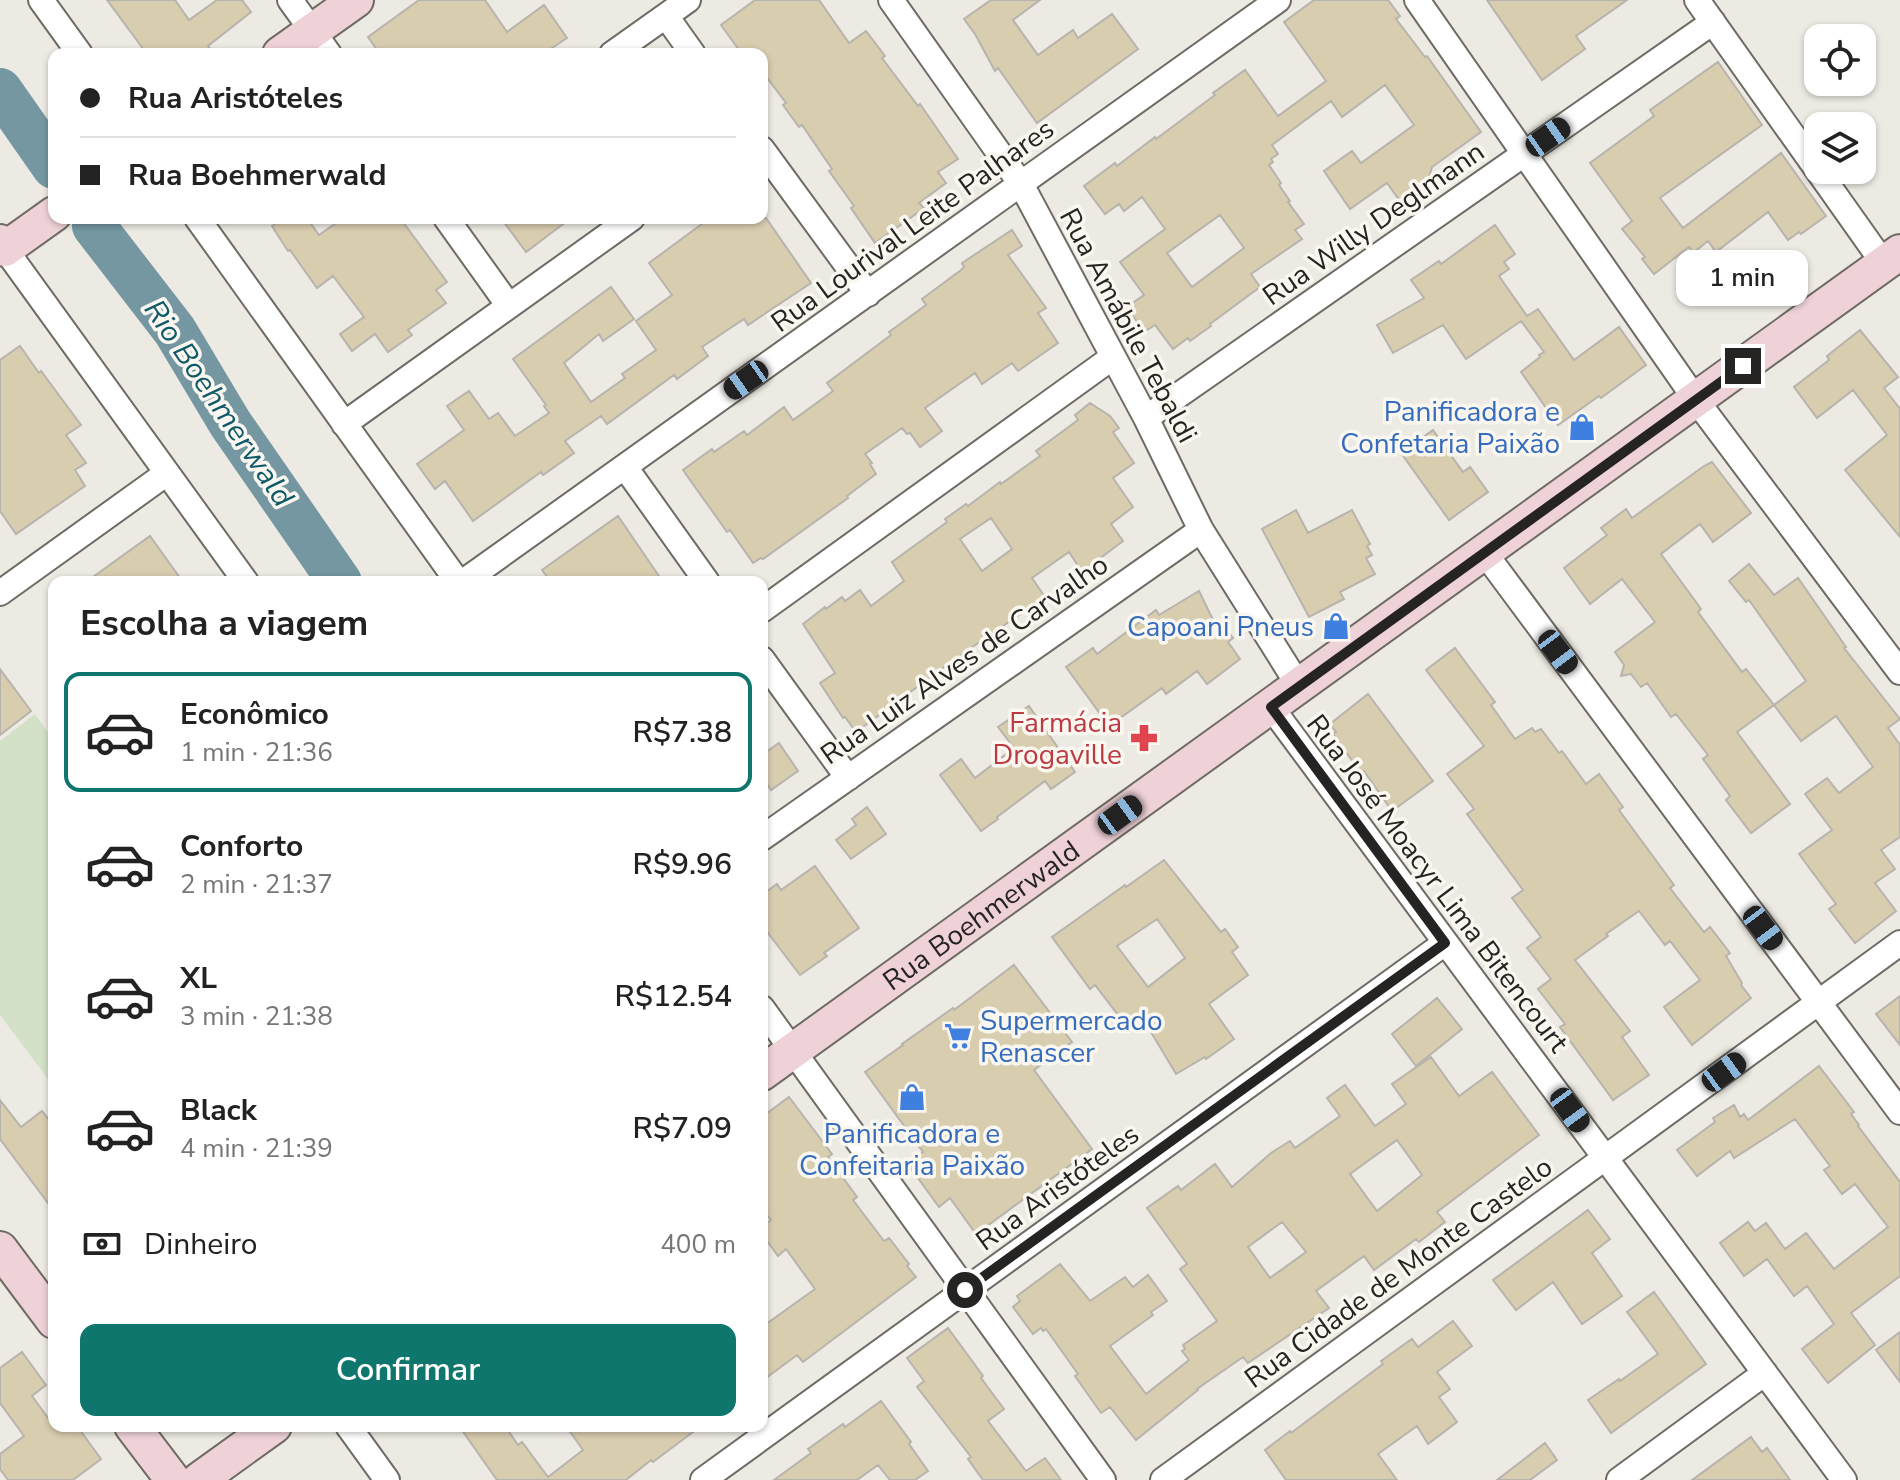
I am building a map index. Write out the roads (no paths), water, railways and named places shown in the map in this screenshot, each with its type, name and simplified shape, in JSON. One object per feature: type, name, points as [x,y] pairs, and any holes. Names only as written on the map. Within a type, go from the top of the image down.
[{"type":"main road","points":[[300,48],[320,42],[356,0]]},
{"type":"main road","points":[[2,248],[48,218]]},
{"type":"main road","name":"Rua Boehmerwald","points":[[768,1069],[1892,258]]},
{"type":"main road","points":[[0,1249],[48,1313]]},
{"type":"main road","points":[[137,1432],[173,1480]]},
{"type":"main road","points":[[199,1480],[266,1432]]},
{"type":"street","points":[[41,0],[76,48]]},
{"type":"street","points":[[290,0],[320,42]]},
{"type":"street","points":[[621,48],[688,0]]},
{"type":"street","name":"Rua Amábile Tebaldi","points":[[891,0],[1021,184],[1146,418],[1201,530],[1299,686]]},
{"type":"street","name":"Rua Lourival Leite Palhares","points":[[469,576],[1278,0]]},
{"type":"street","points":[[1417,0],[1696,400],[1900,672]]},
{"type":"street","points":[[1697,0],[1892,258]]},
{"type":"street","points":[[666,16],[689,48]]},
{"type":"street","name":"Rua Willy Deglmann","points":[[1146,418],[1713,22]]},
{"type":"street","points":[[768,157],[868,294]]},
{"type":"street","points":[[201,224],[456,576]]},
{"type":"street","points":[[450,224],[509,306]]},
{"type":"street","points":[[344,424],[624,224]]},
{"type":"street","points":[[2,248],[242,576]]},
{"type":"street","points":[[768,606],[1113,357]]},
{"type":"street","points":[[625,467],[703,576]]},
{"type":"street","points":[[2,589],[167,473]]},
{"type":"street","name":"Rua Luiz Alves de Carvalho","points":[[768,834],[1201,530]]},
{"type":"street","points":[[1484,552],[1900,1112]]},
{"type":"street","points":[[768,667],[848,778]]},
{"type":"street","name":"Rua José Moacyr Lima Bitencourt","points":[[1271,707],[1844,1480]]},
{"type":"street","name":"Rua Aristóteles","points":[[703,1480],[1445,943]]},
{"type":"street","name":"Rua Cidade de Monte Castelo","points":[[1163,1480],[1900,943]]},
{"type":"street","points":[[768,1016],[1103,1480]]},
{"type":"street","points":[[1619,1480],[1765,1373]]},
{"type":"street","points":[[352,1432],[387,1480]]},
{"type":"waterway","name":"Rio Boehmerwald","points":[[0,90],[48,158]]},
{"type":"waterway","name":"Rio Boehmerwald","points":[[94,226],[175,331],[230,423],[336,576]]},
{"type":"place","name":"Panificadora e Confetaria Paixão","points":[[1582,427]]},
{"type":"place","name":"Capoani Pneus","points":[[1336,626]]},
{"type":"place","name":"Farmácia Drogaville","points":[[1144,738]]},
{"type":"place","name":"Supermercado Renascer","points":[[958,1036]]},
{"type":"place","name":"Panificadora e Confeitaria Paixão","points":[[912,1097]]}]
